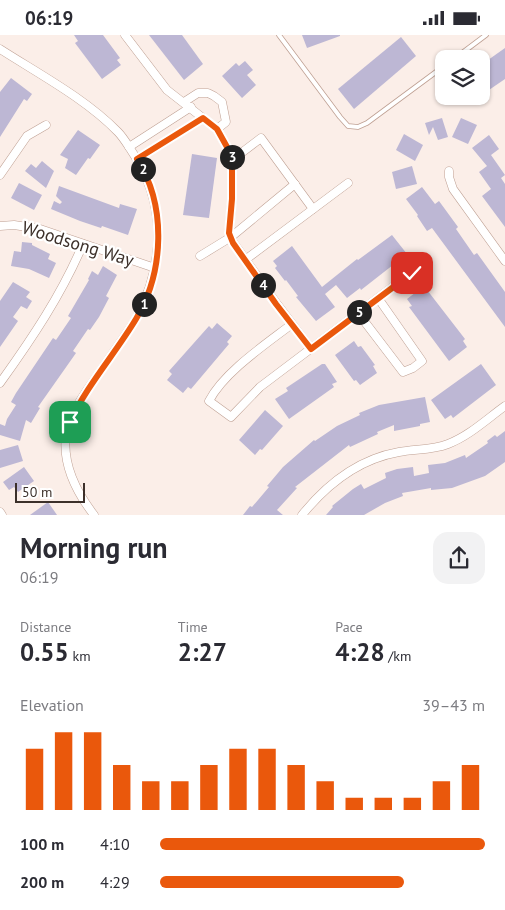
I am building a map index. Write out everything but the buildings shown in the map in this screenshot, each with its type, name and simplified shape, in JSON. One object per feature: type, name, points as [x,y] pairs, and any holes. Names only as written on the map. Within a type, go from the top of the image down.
[{"type":"street","points":[[125,35],[150,71],[167,90],[217,129],[232,156],[232,199],[229,233],[245,259],[311,349]]},
{"type":"street","points":[[0,49],[94,111],[119,133],[143,169],[156,209],[158,245],[155,268],[147,295],[136,319],[75,410],[67,431],[66,447],[70,473],[76,489],[94,515]]},
{"type":"street","points":[[128,147],[187,105],[198,93],[214,95],[222,102],[226,122],[217,129]]},
{"type":"street","points":[[137,159],[203,118]]},
{"type":"street","points":[[0,175],[27,136],[46,125]]},
{"type":"street","points":[[232,160],[262,138],[313,209]]},
{"type":"street","points":[[449,171],[452,189],[505,261]]},
{"type":"street","points":[[245,259],[348,183]]},
{"type":"street","points":[[200,256],[231,237],[295,184]]},
{"type":"street","name":"Woodsong Way","points":[[0,226],[14,225],[40,229],[155,268]]},
{"type":"street","points":[[0,383],[62,288],[82,243]]},
{"type":"street","points":[[292,324],[245,361],[214,392],[209,401],[231,417],[260,387],[412,273]]},
{"type":"street","points":[[358,313],[403,372],[414,368],[422,361],[378,298]]},
{"type":"street","points":[[302,515],[327,488],[358,467],[393,453],[446,445],[460,438],[505,406]]},
{"type":"lane","points":[[279,35],[348,126],[358,127],[366,123],[435,73]]},
{"type":"lane","points":[[466,50],[486,35]]},
{"type":"route","points":[[70,422],[75,410],[91,385],[136,319],[144,304],[155,268],[158,245],[156,209],[151,189],[137,159],[203,118],[217,129],[232,156],[232,199],[229,233],[233,243],[276,304],[311,349],[412,273]]}]
